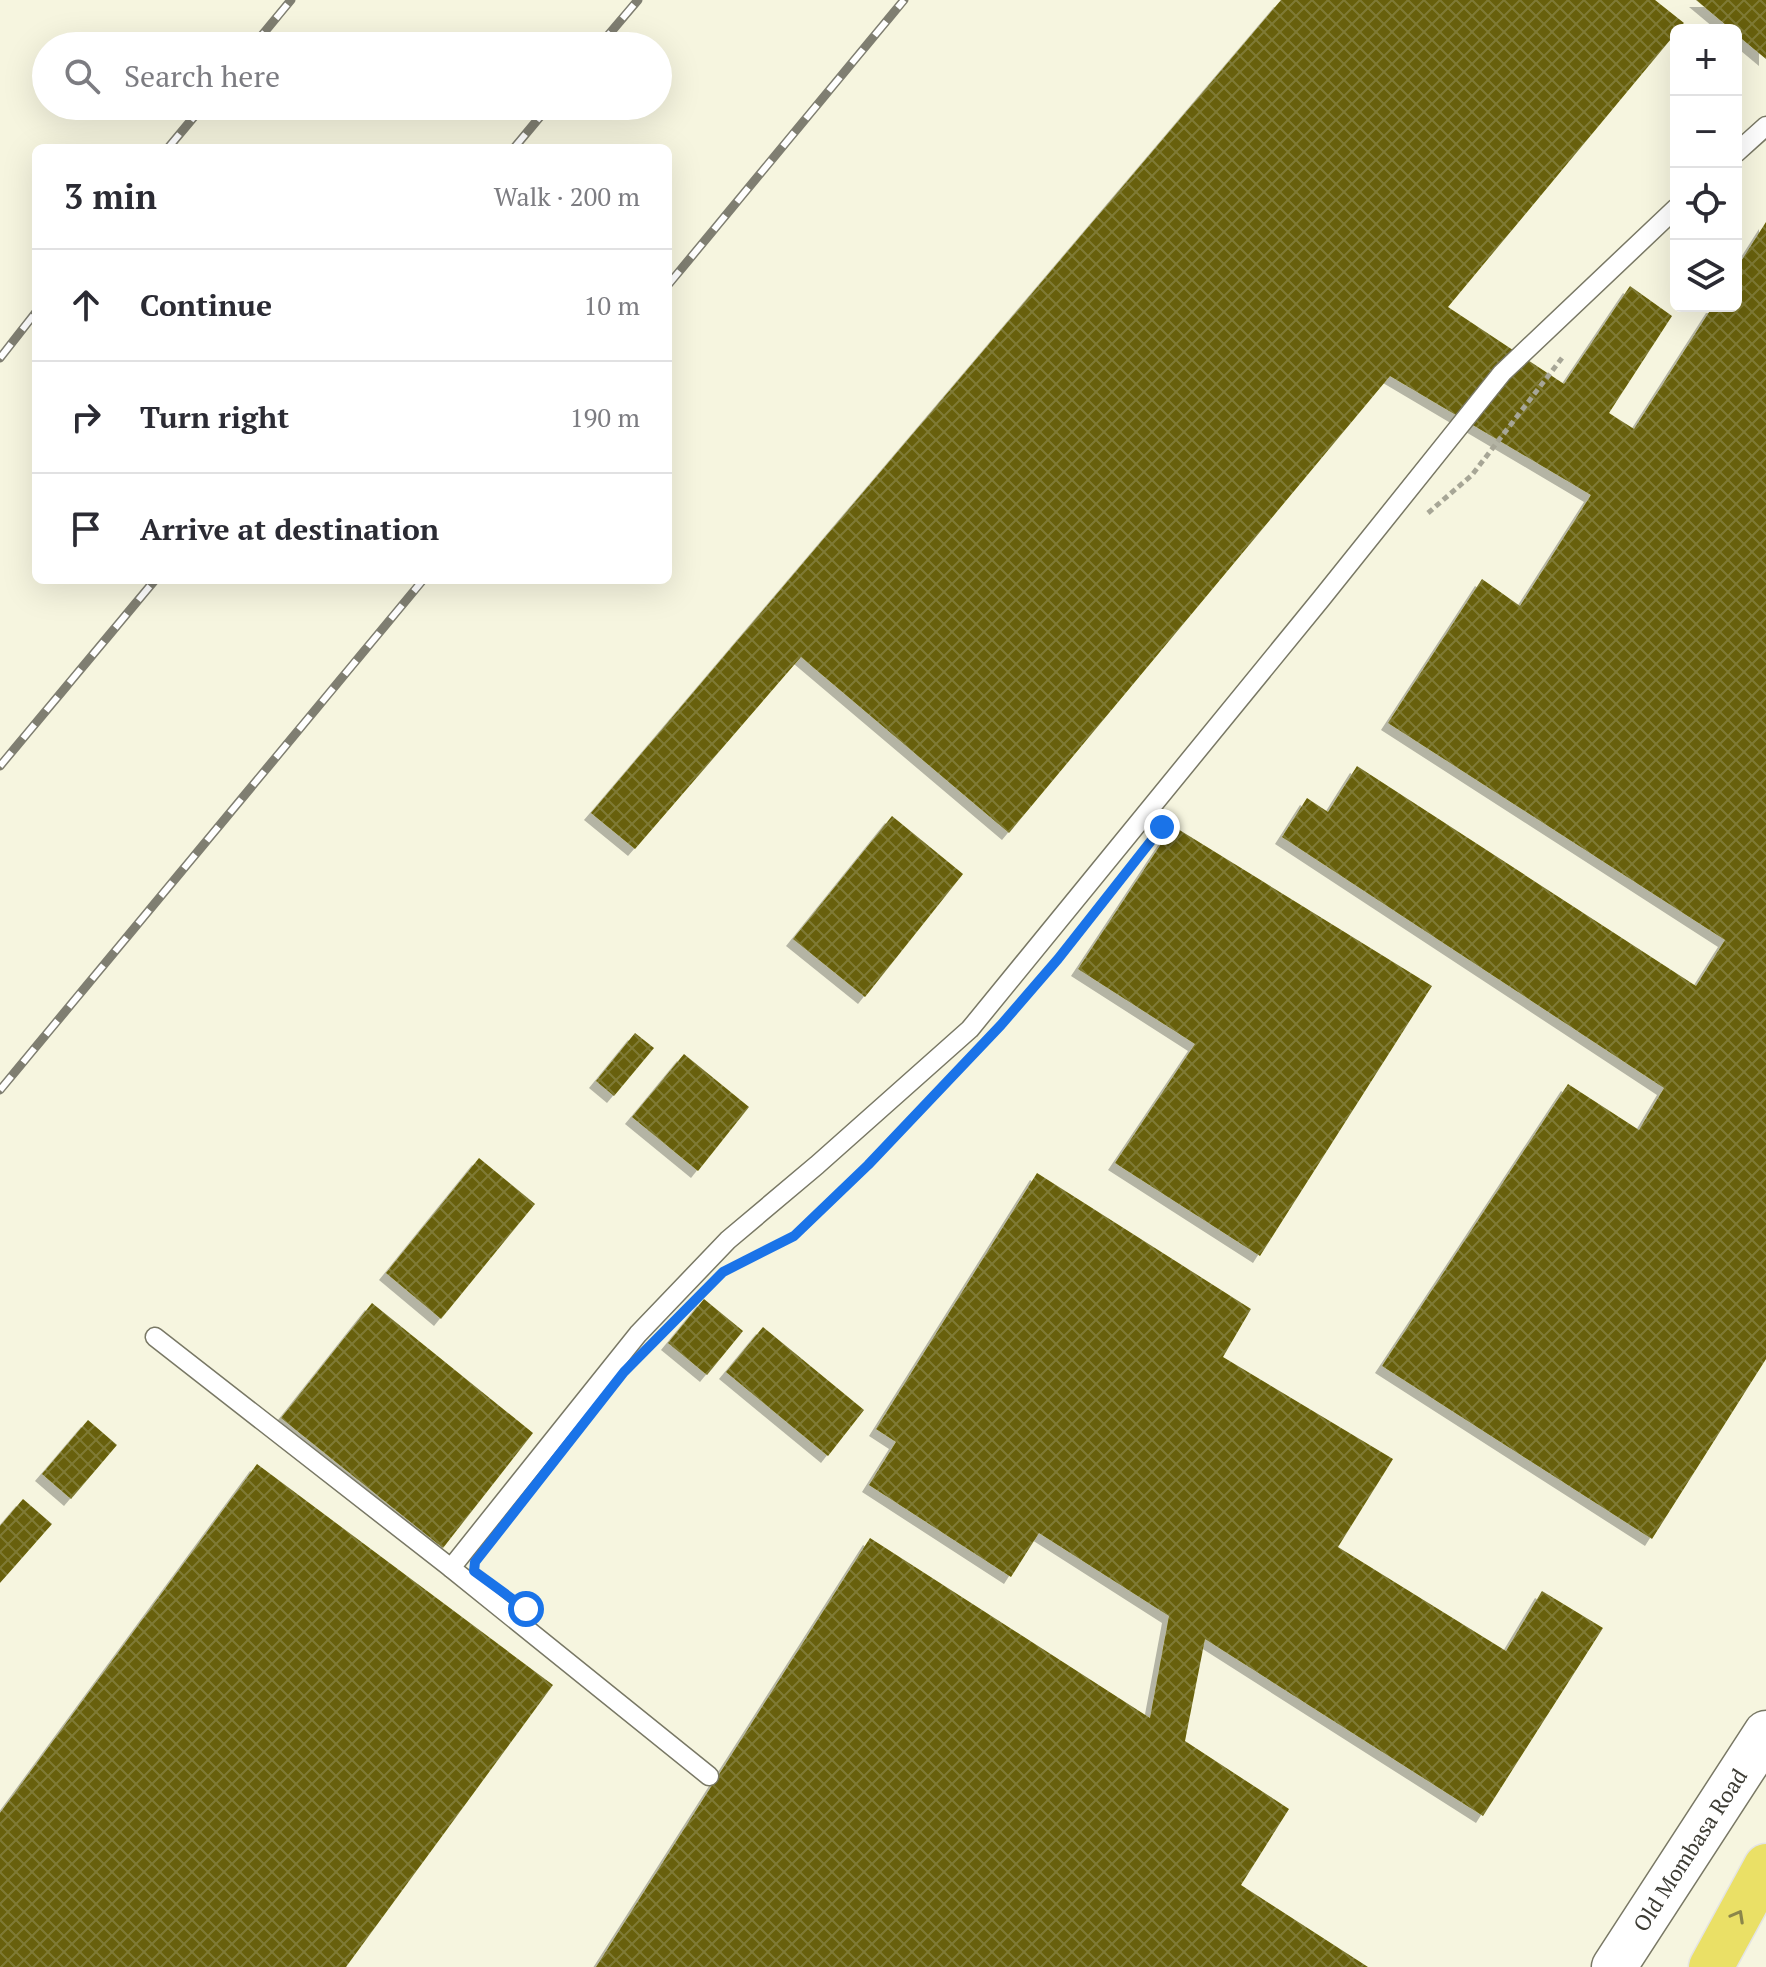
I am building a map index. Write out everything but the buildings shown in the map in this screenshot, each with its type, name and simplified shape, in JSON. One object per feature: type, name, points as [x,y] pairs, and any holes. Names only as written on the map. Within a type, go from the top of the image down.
[{"type":"highway","points":[[1711,1967],[1766,1866]]},
{"type":"street","name":"Old Mombasa Road","points":[[1614,1967],[1766,1733]]},
{"type":"lane","points":[[1742,148],[1766,126]]},
{"type":"lane","points":[[451,1568],[638,1334],[728,1240],[970,1029],[1502,373],[1670,214]]},
{"type":"lane","points":[[155,1337],[451,1568],[709,1776]]},
{"type":"path","points":[[1419,521],[1472,475],[1550,373]]},
{"type":"path","points":[[747,1261],[794,1236],[909,1123]]},
{"type":"railway","points":[[265,32],[291,0]]},
{"type":"railway","points":[[611,32],[638,0]]},
{"type":"railway","points":[[672,280],[904,0]]},
{"type":"railway","points":[[171,144],[191,120]]},
{"type":"railway","points":[[517,144],[537,120]]},
{"type":"railway","points":[[0,358],[32,317]]},
{"type":"railway","points":[[0,766],[152,584]]},
{"type":"railway","points":[[0,1090],[420,584]]},
{"type":"route","points":[[526,1609],[474,1571],[475,1562],[624,1372],[723,1272],[794,1236],[868,1165],[1001,1025],[1058,959],[1162,827]]}]
